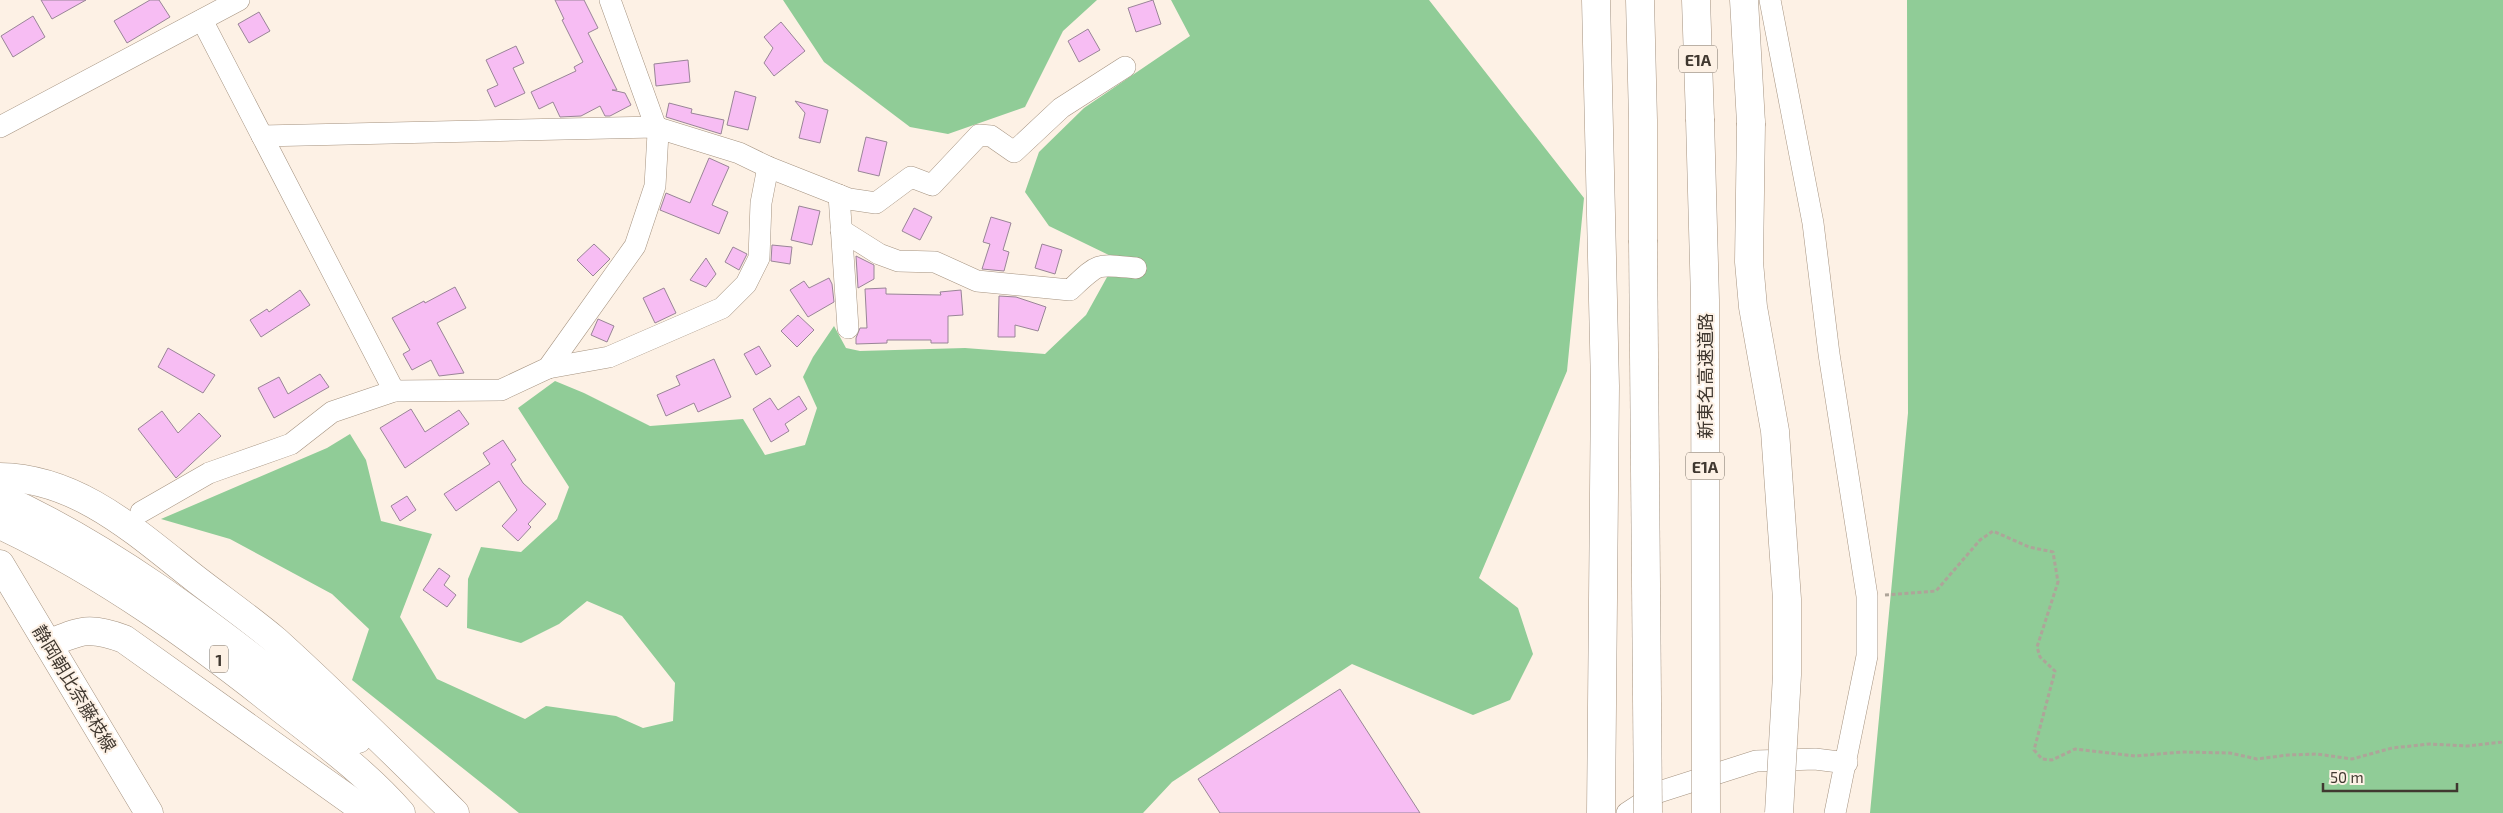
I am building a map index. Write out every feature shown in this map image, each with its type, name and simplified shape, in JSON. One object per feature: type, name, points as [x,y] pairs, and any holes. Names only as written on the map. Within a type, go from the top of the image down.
[{"type":"main road","points":[[1596,0],[1604,386],[1601,813]]},
{"type":"main road","points":[[1640,0],[1643,120],[1648,813]]},
{"type":"main road","name":"新東名高速道路","points":[[1696,0],[1705,310],[1706,813]]},
{"type":"main road","points":[[1744,0],[1751,123],[1749,262],[1753,308],[1775,431],[1787,599],[1787,675],[1779,813]]},
{"type":"main road","points":[[0,476],[18,477],[46,483],[81,496],[116,516],[273,639],[369,728],[455,813]]},
{"type":"main road","points":[[0,497],[14,523],[123,564],[181,603],[455,813]]},
{"type":"main road","name":"1","points":[[14,523],[59,554],[119,589],[209,651],[362,773],[401,813]]},
{"type":"main road","name":"静岡朝比奈藤枝線","points":[[0,564],[149,813]]},
{"type":"main road","points":[[48,644],[78,631],[101,630],[124,639],[368,813]]},
{"type":"street","points":[[0,127],[240,0]]},
{"type":"street","points":[[548,368],[635,246],[655,186],[658,133],[610,0]]},
{"type":"street","points":[[1770,0],[1813,223],[1829,354],[1867,596],[1867,656],[1847,763],[1835,813]]},
{"type":"street","points":[[202,20],[394,391]]},
{"type":"street","points":[[262,136],[655,127],[740,153],[768,167],[849,199],[876,203],[911,178],[932,185],[979,135],[991,136],[1014,152],[1061,108],[1125,67]]},
{"type":"street","points":[[141,512],[209,473],[291,444],[332,412],[394,391],[501,390],[548,368],[608,357],[722,308],[746,284],[759,258],[761,203],[768,167]]},
{"type":"street","points":[[838,195],[848,328]]},
{"type":"street","points":[[841,230],[878,254],[898,260],[935,262],[977,281],[1070,290],[1094,267],[1101,265],[1136,268]]},
{"type":"street","points":[[1627,813],[1660,792],[1756,761],[1814,759],[1847,763]]},
{"type":"path","points":[[1867,596],[1936,591],[1980,540],[1994,531],[2029,547],[2053,552],[2058,582],[2037,647],[2040,657],[2055,671],[2034,750],[2042,759],[2052,760],[2075,749],[2135,756],[2182,752],[2230,753],[2257,759],[2316,754],[2352,759],[2392,748],[2430,744],[2466,746],[2503,742]]},
{"type":"green space","points":[[783,0],[1097,0],[1063,31],[1025,107],[948,134],[910,127],[824,62]]},
{"type":"green space","points":[[1171,0],[1429,0],[1584,198],[1567,371],[1479,578],[1518,608],[1533,654],[1510,700],[1473,715],[1352,664],[1172,782],[1143,813],[519,813],[352,680],[369,629],[332,594],[230,539],[161,519],[327,448],[350,434],[366,460],[381,521],[432,534],[400,617],[437,679],[525,719],[546,706],[616,716],[643,728],[673,721],[675,683],[622,616],[587,601],[559,624],[521,643],[467,628],[468,579],[481,547],[521,552],[557,519],[569,487],[518,408],[555,381],[584,393],[650,426],[743,419],[765,455],[805,445],[817,408],[803,377],[813,357],[834,326],[846,348],[860,351],[965,348],[1045,354],[1086,315],[1117,259],[1049,226],[1025,192],[1039,152],[1084,108],[1190,36]]},
{"type":"green space","points":[[1907,0],[2503,0],[2503,813],[1870,813],[1908,413]]},
{"type":"building","points":[[41,0],[86,0],[52,19]]},
{"type":"building","points":[[150,0],[159,0],[170,17],[127,43],[114,21]]},
{"type":"building","points":[[555,0],[584,0],[598,28],[588,33],[617,90],[612,90],[625,93],[631,105],[610,116],[605,116],[600,106],[581,116],[560,117],[553,102],[539,109],[531,92],[576,71],[574,67],[583,62],[562,20],[564,19]]},
{"type":"building","points":[[1153,0],[1161,24],[1136,32],[1128,8]]},
{"type":"building","points":[[259,12],[270,31],[249,43],[238,24]]},
{"type":"building","points":[[33,16],[45,37],[13,57],[1,36]]},
{"type":"building","points":[[781,22],[805,51],[774,76],[764,63],[773,48],[764,37]]},
{"type":"building","points":[[1088,29],[1100,50],[1079,62],[1068,41]]},
{"type":"building","points":[[516,46],[524,63],[513,68],[525,93],[495,107],[487,90],[498,85],[486,60]]},
{"type":"building","points":[[688,60],[690,82],[656,86],[654,64]]},
{"type":"building","points":[[735,91],[756,97],[748,130],[727,125]]},
{"type":"building","points":[[795,101],[828,110],[820,143],[799,138],[805,113]]},
{"type":"building","points":[[669,103],[692,109],[691,113],[724,120],[721,134],[666,117]]},
{"type":"building","points":[[866,137],[887,142],[879,176],[858,171]]},
{"type":"building","points":[[709,158],[729,167],[712,205],[728,212],[719,234],[660,210],[666,193],[690,203]]},
{"type":"building","points":[[799,206],[820,211],[812,245],[791,240]]},
{"type":"building","points":[[914,208],[932,217],[920,240],[902,231]]},
{"type":"building","points":[[991,217],[1011,223],[1003,250],[1009,252],[1004,271],[982,269],[990,244],[983,242]]},
{"type":"building","points":[[594,244],[610,259],[593,276],[577,260]]},
{"type":"building","points":[[1042,244],[1062,250],[1055,274],[1035,268]]},
{"type":"building","points":[[772,245],[792,247],[790,264],[771,261]]},
{"type":"building","points":[[733,247],[747,254],[739,270],[725,262]]},
{"type":"building","points":[[856,256],[874,265],[874,279],[858,288]]},
{"type":"building","points":[[706,258],[716,274],[706,287],[690,280]]},
{"type":"building","points":[[829,278],[832,284],[834,302],[808,317],[790,290],[804,281],[809,288]]},
{"type":"building","points":[[455,287],[466,308],[437,323],[464,373],[439,376],[431,360],[412,370],[403,354],[410,350],[392,318]]},
{"type":"building","points":[[664,288],[676,313],[655,323],[643,298]]},
{"type":"building","points":[[886,288],[886,294],[941,295],[940,292],[961,290],[963,315],[948,316],[948,343],[931,343],[931,340],[887,340],[887,343],[856,344],[860,328],[867,328],[865,289]]},
{"type":"building","points":[[300,290],[310,305],[261,337],[250,320],[267,309],[269,312]]},
{"type":"building","points":[[999,296],[1016,297],[1046,307],[1038,331],[1015,325],[1015,337],[998,337]]},
{"type":"building","points":[[798,315],[814,330],[797,347],[781,331]]},
{"type":"building","points":[[598,319],[614,326],[607,342],[591,335]]},
{"type":"building","points":[[759,346],[771,366],[756,375],[744,354]]},
{"type":"building","points":[[168,348],[215,375],[203,393],[158,367]]},
{"type":"building","points":[[714,359],[731,397],[698,412],[694,403],[666,416],[657,395],[680,385],[676,376]]},
{"type":"building","points":[[320,374],[329,387],[274,418],[258,388],[279,377],[288,394]]},
{"type":"building","points":[[799,396],[807,409],[785,424],[789,431],[771,442],[753,409],[770,398],[778,410]]},
{"type":"building","points":[[411,409],[425,432],[459,410],[469,424],[405,468],[380,428]]},
{"type":"building","points":[[162,411],[178,433],[199,413],[221,436],[176,478],[138,429]]},
{"type":"building","points":[[503,440],[516,460],[511,464],[523,483],[546,504],[528,524],[531,527],[518,541],[502,526],[517,510],[499,481],[456,511],[444,494],[490,464],[483,453]]},
{"type":"building","points":[[407,496],[416,510],[400,521],[391,506]]},
{"type":"building","points":[[439,568],[450,576],[444,585],[456,595],[447,607],[423,590]]},
{"type":"building","points":[[1340,689],[1420,813],[1220,813],[1198,779]]}]
